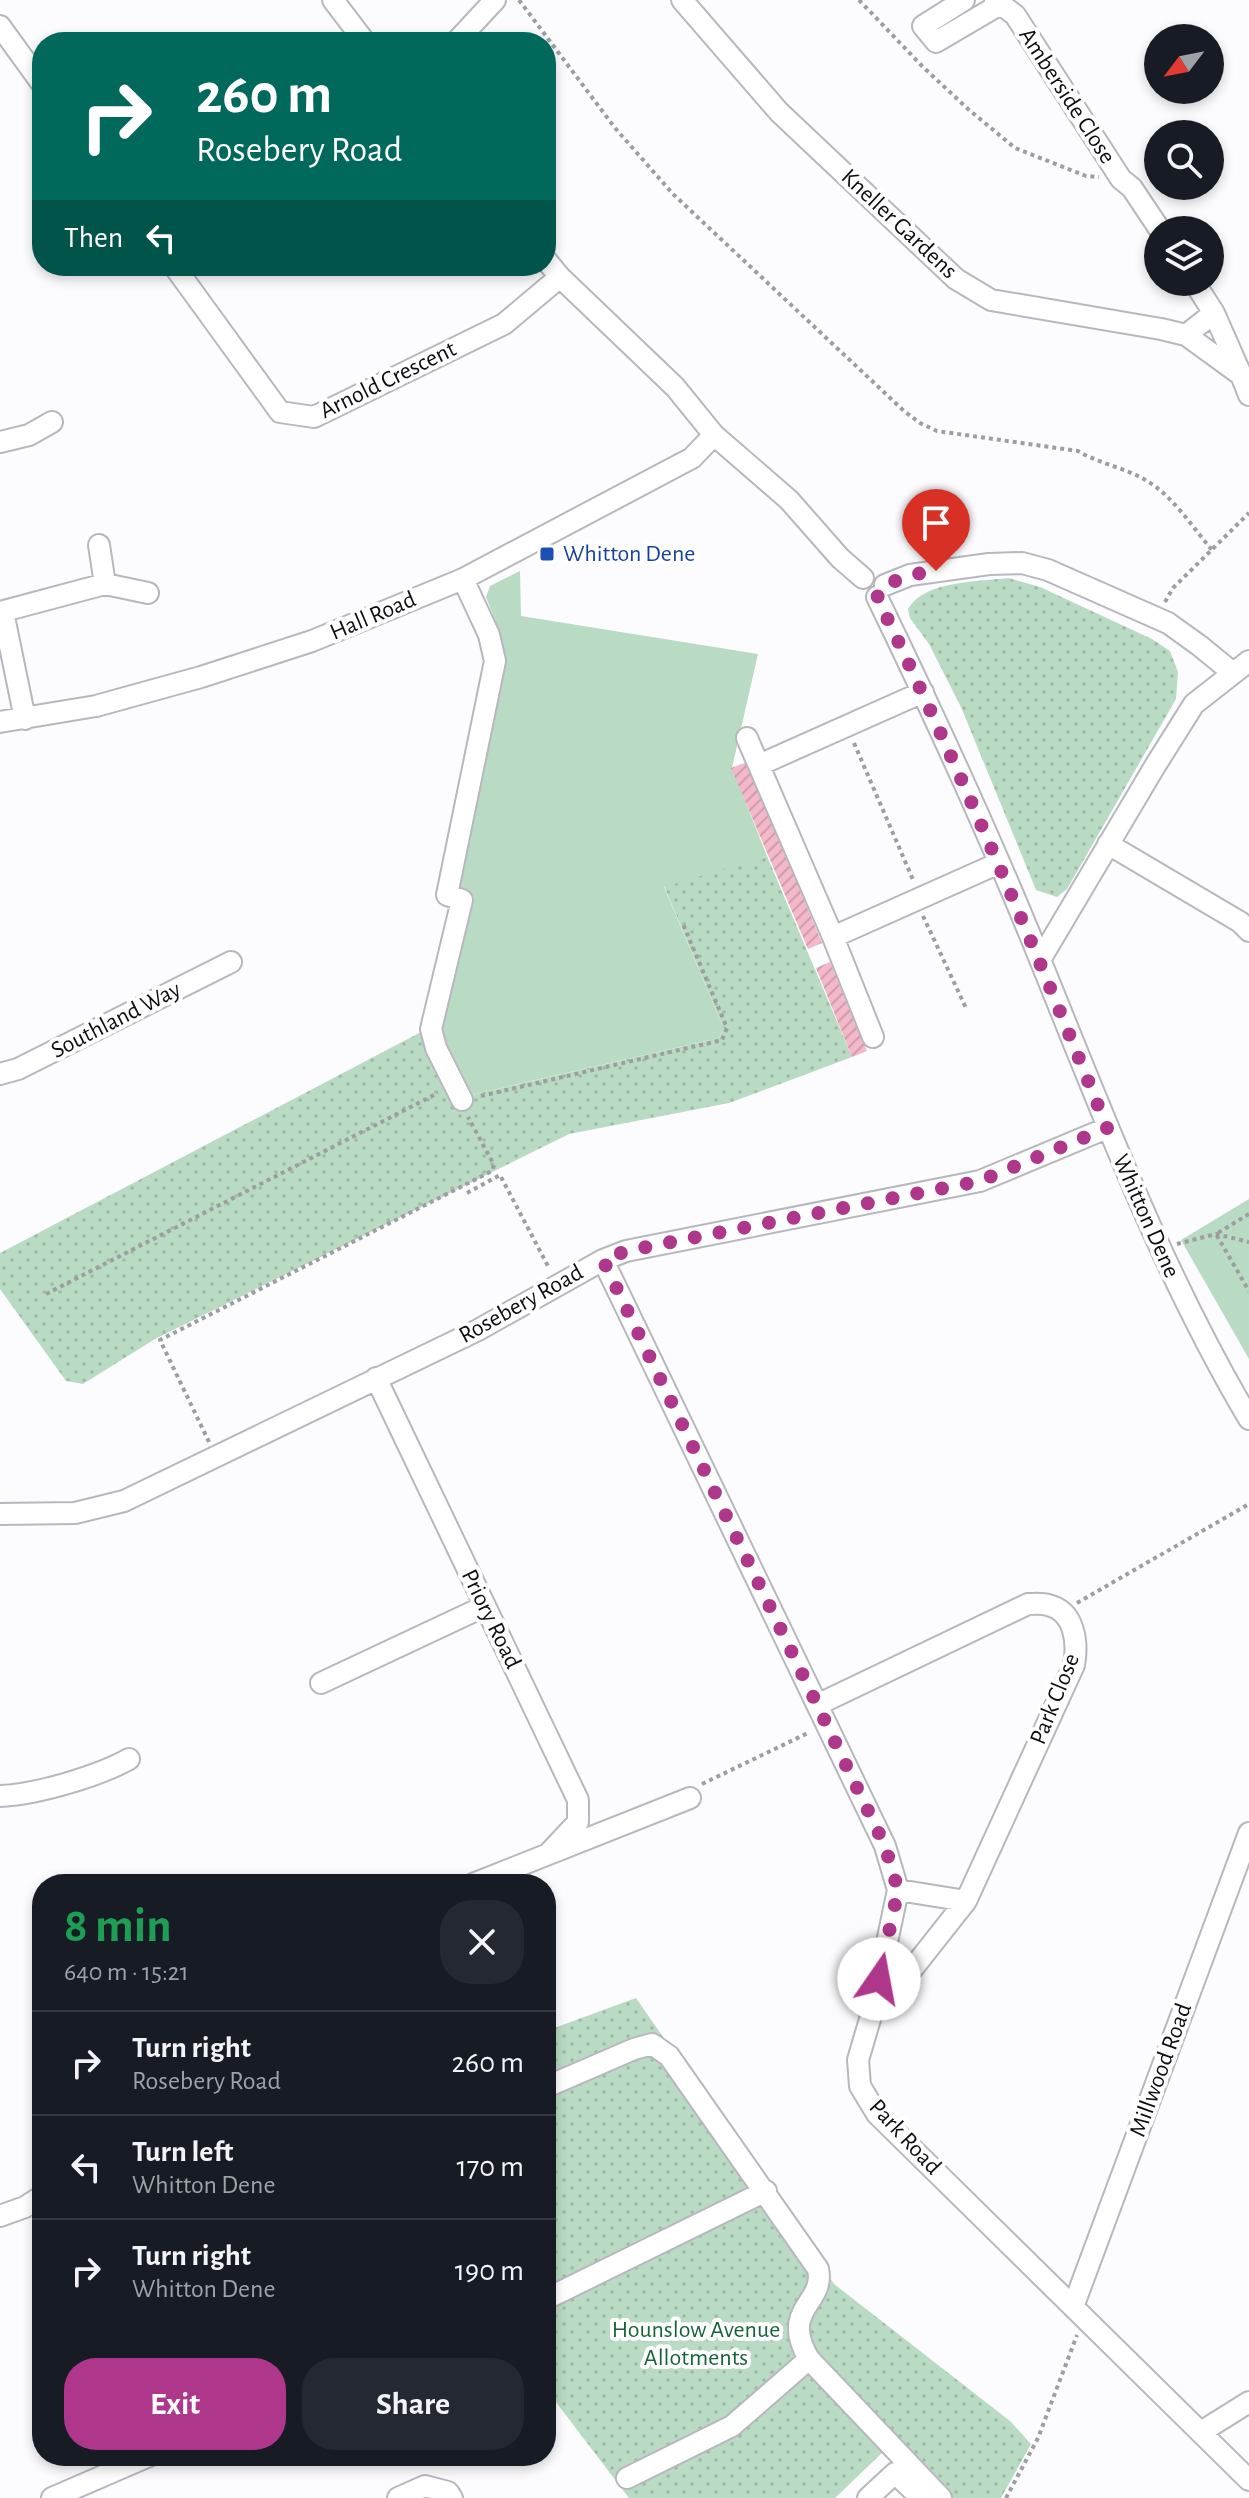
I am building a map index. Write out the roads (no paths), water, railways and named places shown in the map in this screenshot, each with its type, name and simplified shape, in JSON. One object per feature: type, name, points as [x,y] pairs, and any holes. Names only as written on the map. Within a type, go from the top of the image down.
[{"type":"street","points":[[333,0],[357,32]]},
{"type":"street","points":[[465,32],[495,0]]},
{"type":"street","name":"Kneller Gardens","points":[[682,0],[779,112],[956,279],[991,300],[1186,335],[1241,375]]},
{"type":"street","name":"Amberside Close","points":[[964,0],[923,26],[936,42],[997,2],[1015,15],[1121,179],[1132,188],[1151,216]]},
{"type":"street","points":[[0,26],[32,70]]},
{"type":"street","points":[[556,272],[675,387],[714,435],[789,500],[840,558],[863,578],[874,573],[882,577],[881,591]]},
{"type":"street","name":"Arnold Crescent","points":[[181,276],[280,412],[314,417],[504,324],[560,277]]},
{"type":"street","points":[[1203,296],[1214,313],[1249,395]]},
{"type":"street","points":[[1186,335],[1214,313]]},
{"type":"street","points":[[0,441],[29,435],[52,422]]},
{"type":"street","name":"Hall Road","points":[[0,722],[96,706],[215,673],[312,641],[463,579],[692,458],[714,435]]},
{"type":"street","points":[[99,545],[105,584]]},
{"type":"street","points":[[881,591],[910,575],[989,564],[1022,563],[1048,570],[1156,618],[1241,667],[1194,704],[1040,960]]},
{"type":"street","points":[[463,579],[489,635],[495,661],[447,895],[462,900],[431,1029],[436,1048],[471,1098]]},
{"type":"street","points":[[25,719],[2,612],[105,584],[148,593]]},
{"type":"street","name":"Whitton Dene","points":[[881,591],[999,863],[1161,1253],[1249,1419]]},
{"type":"street","points":[[759,765],[923,692]]},
{"type":"street","points":[[747,738],[873,1037]]},
{"type":"street","points":[[1108,844],[1240,922],[1249,931]]},
{"type":"street","points":[[833,937],[999,863]]},
{"type":"street","name":"Southland Way","points":[[0,1074],[18,1069],[231,962]]},
{"type":"street","name":"Rosebery Road","points":[[0,1514],[75,1513],[124,1501],[478,1330],[558,1284],[626,1251],[980,1181],[1107,1128]]},
{"type":"street","name":"Park Road","points":[[603,1260],[885,1846],[898,1890],[873,2009],[858,2060],[860,2086],[877,2114],[1249,2480]]},
{"type":"street","name":"Priory Road","points":[[376,1378],[578,1800],[578,1822],[548,1854]]},
{"type":"street","name":"Park Close","points":[[819,1704],[1028,1604],[1050,1605],[1062,1612],[1074,1631],[1077,1648],[1074,1665],[966,1901],[887,2001],[873,2009]]},
{"type":"street","points":[[321,1683],[485,1606]]},
{"type":"street","points":[[0,1796],[17,1796],[112,1769],[129,1759]]},
{"type":"street","points":[[498,1874],[690,1798]]},
{"type":"street","name":"Millwood Road","points":[[1078,2312],[1249,1833]]},
{"type":"street","points":[[898,1890],[966,1901]]},
{"type":"street","points":[[556,2083],[652,2044],[669,2056],[818,2269],[820,2279],[797,2328],[801,2345],[809,2359],[941,2498]]},
{"type":"street","points":[[556,2294],[766,2191]]},
{"type":"street","points":[[0,2216],[32,2202]]},
{"type":"street","points":[[627,2478],[732,2426],[809,2359]]},
{"type":"street","points":[[1201,2432],[1249,2402]]},
{"type":"street","points":[[52,2498],[126,2466]]},
{"type":"street","points":[[868,2498],[895,2473],[921,2498]]},
{"type":"street","points":[[398,2498],[425,2486],[448,2492],[452,2498]]},
{"type":"place","name":"Whitton Dene","points":[[547,554]]},
{"type":"park label","name":"Hounslow Avenue Allotments","points":[[696,2344]]}]
